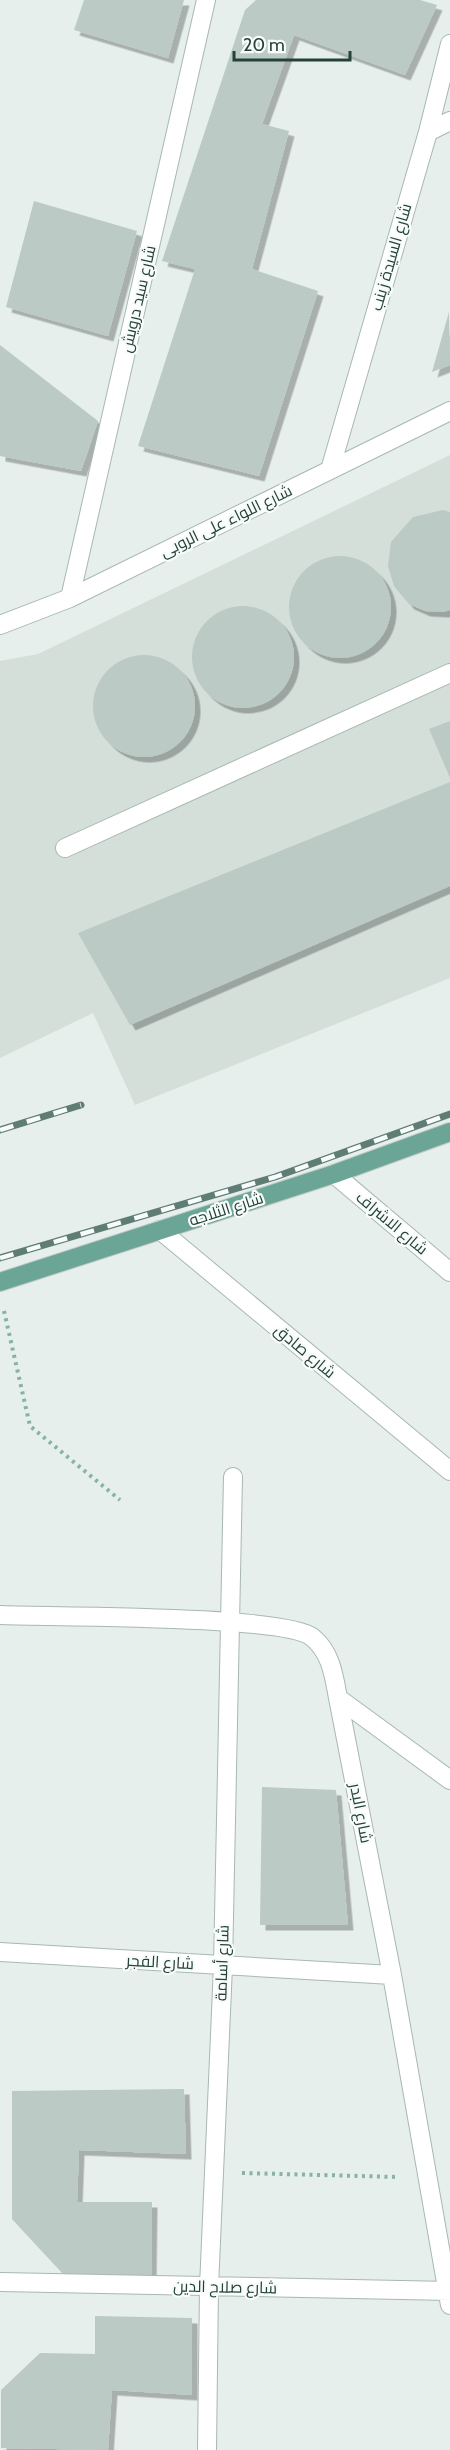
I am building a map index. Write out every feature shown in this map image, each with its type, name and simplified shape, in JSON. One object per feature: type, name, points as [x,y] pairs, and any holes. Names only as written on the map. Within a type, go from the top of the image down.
[{"type":"main road","name":"شارع الثلاجه","points":[[0,1282],[334,1174],[450,1132]]},
{"type":"street","name":"شارع سيد درويش","points":[[70,598],[206,0]]},
{"type":"street","name":"شارع السيدة زينب","points":[[330,470],[428,132],[450,44]]},
{"type":"street","points":[[428,132],[450,122]]},
{"type":"street","name":"شارع اللواء على الروبى","points":[[0,625],[70,598],[450,411]]},
{"type":"street","points":[[65,848],[450,673]]},
{"type":"street","name":"شارع الاشراف","points":[[334,1174],[450,1272]]},
{"type":"street","name":"شارع صادق","points":[[160,1230],[450,1471]]},
{"type":"street","name":"شارع أسامة","points":[[207,2450],[209,2287],[223,1966],[233,1477]]},
{"type":"street","name":"شارع البدر","points":[[0,1615],[231,1623],[293,1629],[311,1636],[323,1648],[331,1664],[338,1698],[392,1975],[450,2296]]},
{"type":"street","points":[[338,1698],[450,1780]]},
{"type":"street","name":"شارع الفجر","points":[[0,1952],[392,1975]]},
{"type":"street","name":"شارع صلاح الدين","points":[[0,2282],[450,2296]]},
{"type":"path","points":[[3,1304],[30,1426],[120,1500]]},
{"type":"path","points":[[214,2173],[427,2178]]},
{"type":"shaded area","points":[[450,455],[450,978],[135,1105],[93,1013],[0,1058],[0,661],[38,654]]},
{"type":"building","points":[[84,0],[184,0],[168,58],[74,30]]},
{"type":"building","points":[[256,0],[420,0],[437,5],[405,75],[294,35],[262,124],[289,131],[252,269],[318,291],[259,476],[138,446],[195,269],[162,261],[245,10]]},
{"type":"building","points":[[34,201],[137,231],[108,336],[6,307]]},
{"type":"building","points":[[449,312],[450,365],[432,372]]},
{"type":"building","points":[[0,345],[98,421],[81,471],[0,456]]},
{"type":"building","points":[[443,510],[450,512],[450,610],[425,611],[409,604],[394,586],[388,566],[391,542],[413,517]]},
{"type":"building","points":[[340,556],[359,560],[376,571],[387,588],[391,607],[387,626],[376,643],[359,654],[340,658],[321,654],[304,643],[293,626],[289,607],[293,588],[304,571],[321,560]]},
{"type":"building","points":[[243,606],[262,610],[279,621],[290,638],[294,657],[290,676],[279,693],[262,704],[243,708],[224,704],[207,693],[196,676],[192,657],[196,638],[207,621],[224,610]]},
{"type":"building","points":[[144,655],[163,659],[180,670],[191,687],[195,706],[191,725],[180,742],[163,753],[144,757],[125,753],[108,742],[97,725],[93,706],[97,687],[108,670],[125,659]]},
{"type":"building","points":[[450,721],[450,778],[429,729]]},
{"type":"building","points":[[450,782],[450,886],[130,1025],[78,933]]},
{"type":"building","points":[[262,1787],[336,1790],[348,1925],[260,1925]]},
{"type":"building","points":[[184,2089],[186,2154],[79,2150],[77,2202],[152,2202],[151,2280],[65,2276],[12,2219],[12,2091]]},
{"type":"building","points":[[95,2316],[192,2318],[192,2395],[112,2390],[108,2450],[1,2448],[1,2390],[40,2353],[95,2354]]},
{"type":"railway","points":[[0,1130],[81,1105]]},
{"type":"railway","points":[[0,1258],[275,1177],[450,1114]]}]
